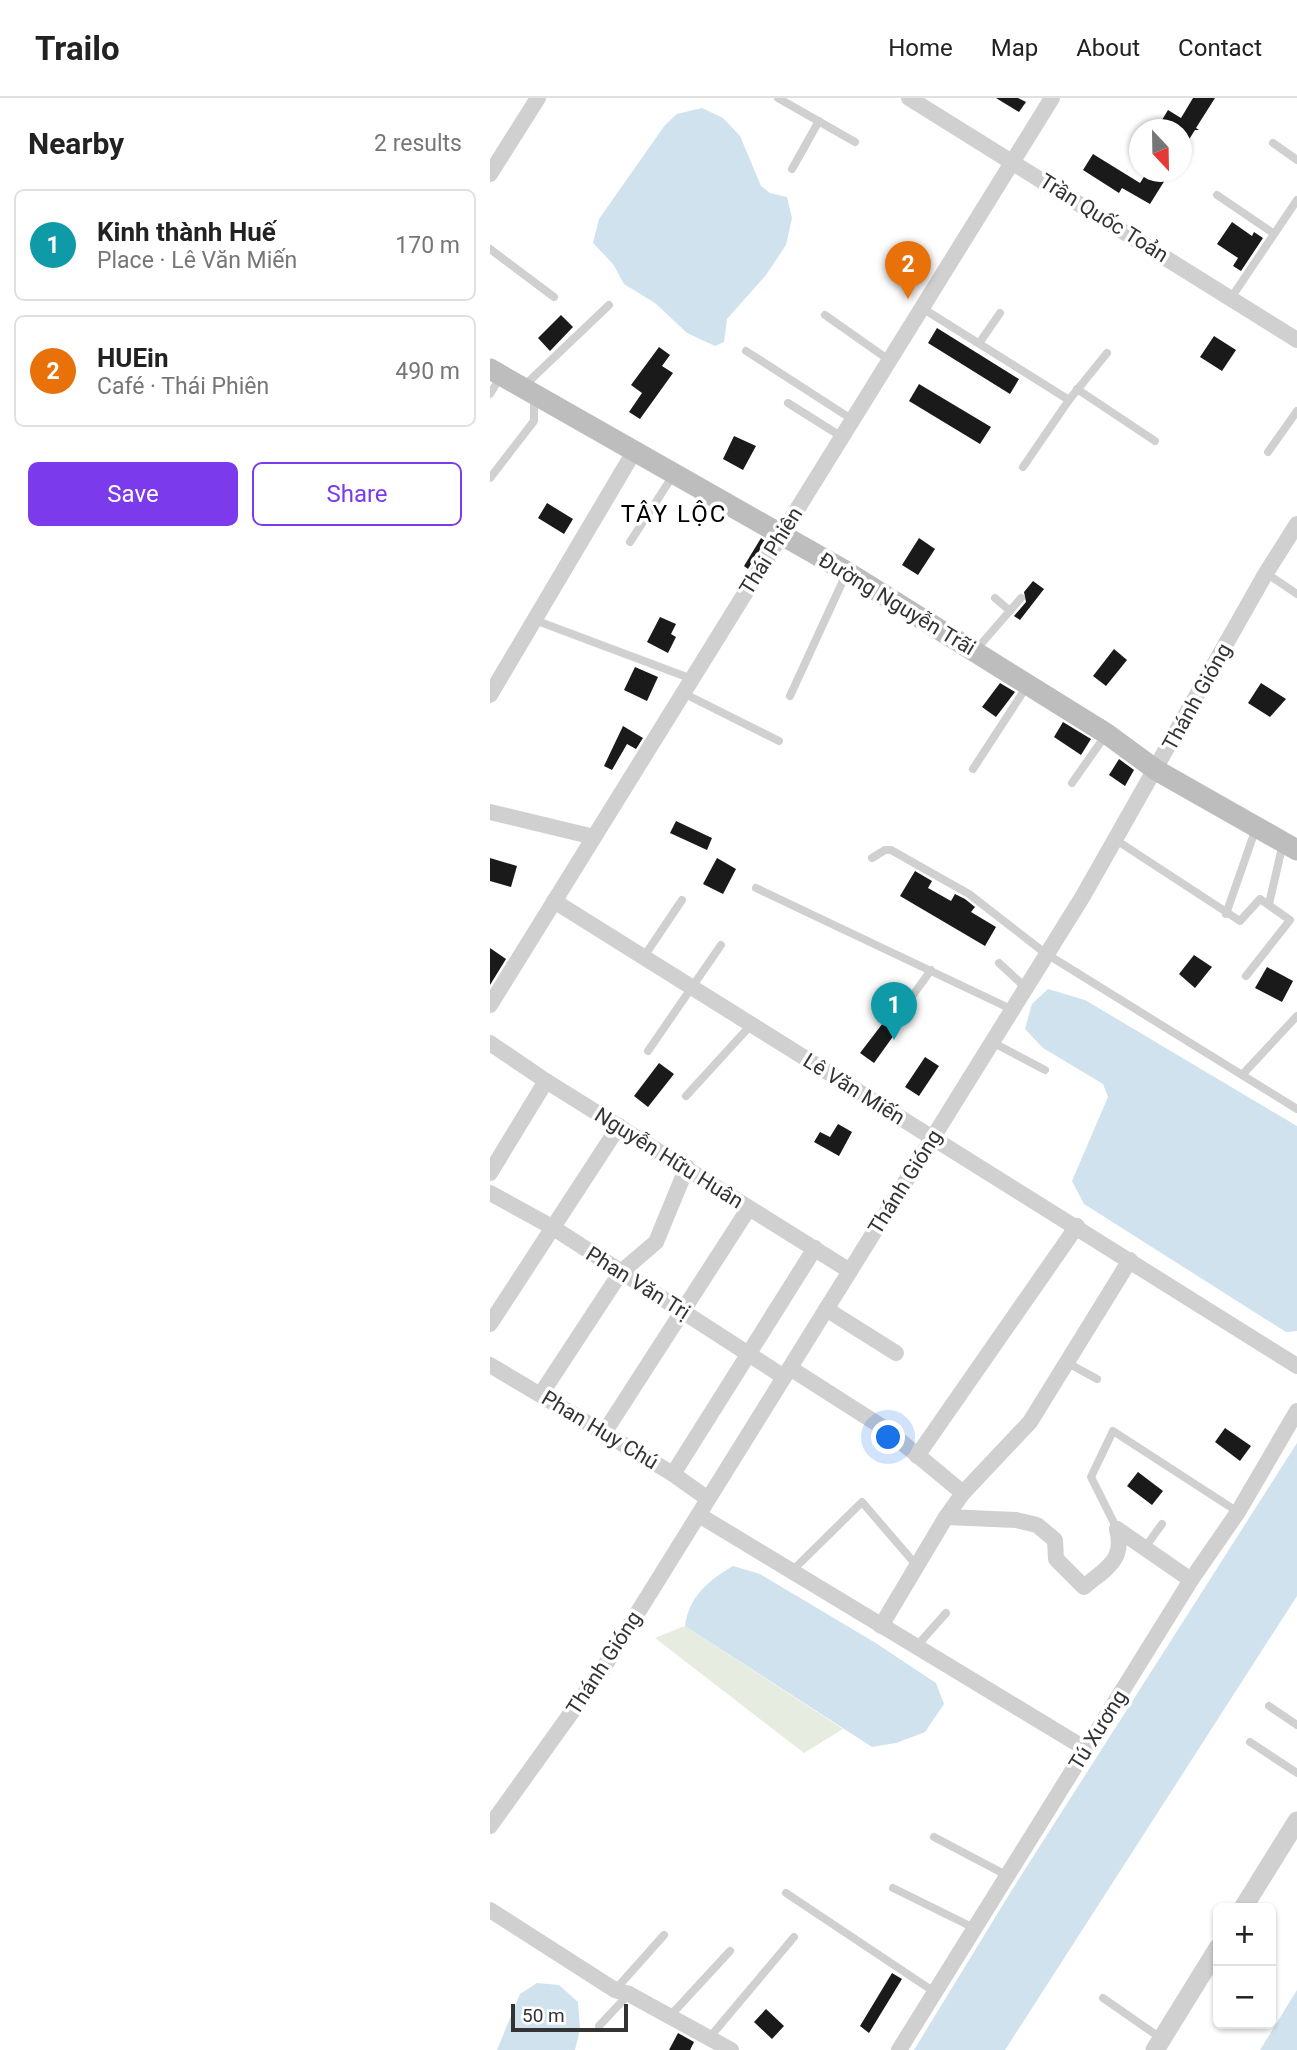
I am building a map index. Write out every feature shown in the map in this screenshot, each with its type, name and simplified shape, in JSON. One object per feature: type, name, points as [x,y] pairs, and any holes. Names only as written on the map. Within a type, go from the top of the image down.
[{"type":"main road","name":"Đường Nguyễn Trãi","points":[[494,380],[528,392],[635,450],[847,572],[1107,734],[1156,770],[1290,846]]},
{"type":"street","points":[[491,171],[538,98]]},
{"type":"street","name":"Trần Quốc Toản","points":[[909,98],[1297,340]]},
{"type":"street","name":"Thái Phiên","points":[[490,1004],[1013,161],[1048,99]]},
{"type":"street","points":[[490,695],[635,450]]},
{"type":"street","name":"Thánh Gióng","points":[[490,1826],[602,1670],[699,1515],[1116,840],[1266,573],[1297,524]]},
{"type":"street","points":[[490,811],[594,837]]},
{"type":"street","name":"Lê Văn Miến","points":[[554,901],[1297,1366]]},
{"type":"street","name":"Nguyễn Hữu Huân","points":[[490,1043],[546,1082],[850,1270]]},
{"type":"street","points":[[490,1173],[546,1082]]},
{"type":"street","points":[[490,1324],[619,1126]]},
{"type":"street","points":[[541,1394],[621,1272],[656,1242],[687,1167]]},
{"type":"street","name":"Phan Văn Trị","points":[[490,1192],[552,1227],[750,1354],[787,1372],[887,1430],[963,1493]]},
{"type":"street","points":[[604,1433],[749,1208]]},
{"type":"street","points":[[917,1456],[1077,1226]]},
{"type":"street","points":[[673,1474],[815,1248]]},
{"type":"street","points":[[881,1626],[963,1493],[1030,1422],[1130,1260]]},
{"type":"street","points":[[826,1310],[896,1353]]},
{"type":"street","name":"Phan Huy Chú","points":[[490,1365],[673,1474],[708,1499]]},
{"type":"street","name":"Tú Xương","points":[[899,2050],[1191,1580],[1238,1512],[1297,1410]]},
{"type":"street","points":[[699,1515],[1086,1749]]},
{"type":"street","points":[[946,1517],[1016,1520],[1037,1525],[1055,1540],[1056,1559],[1084,1587],[1117,1557],[1121,1545],[1117,1529]]},
{"type":"street","points":[[1117,1529],[1191,1580]]},
{"type":"street","points":[[1246,1903],[1297,1821]]},
{"type":"street","points":[[490,1910],[622,1992],[730,2050]]},
{"type":"street","points":[[1158,2044],[1213,1956]]},
{"type":"lane","points":[[778,98],[855,142]]},
{"type":"lane","points":[[792,169],[819,121]]},
{"type":"lane","points":[[1273,143],[1297,160]]},
{"type":"lane","points":[[1217,195],[1273,233]]},
{"type":"lane","points":[[1231,298],[1297,200]]},
{"type":"lane","points":[[490,249],[554,297]]},
{"type":"lane","points":[[490,478],[534,421],[528,392],[609,305]]},
{"type":"lane","points":[[922,308],[1069,400]]},
{"type":"lane","points":[[980,342],[1000,313]]},
{"type":"lane","points":[[825,315],[889,360]]},
{"type":"lane","points":[[746,351],[853,420]]},
{"type":"lane","points":[[1023,467],[1077,389],[1107,353]]},
{"type":"lane","points":[[1077,389],[1155,441]]},
{"type":"lane","points":[[788,402],[842,437]]},
{"type":"lane","points":[[1268,452],[1297,411]]},
{"type":"lane","points":[[630,542],[674,473]]},
{"type":"lane","points":[[790,696],[847,572]]},
{"type":"lane","points":[[1266,573],[1297,594]]},
{"type":"lane","points":[[995,598],[1010,611]]},
{"type":"lane","points":[[975,651],[1021,598]]},
{"type":"lane","points":[[532,620],[688,686],[779,741]]},
{"type":"lane","points":[[973,769],[1028,684]]},
{"type":"lane","points":[[1072,783],[1107,734]]},
{"type":"lane","points":[[1226,914],[1257,826]]},
{"type":"lane","points":[[1116,840],[1240,921],[1260,899],[1290,920],[1246,976]]},
{"type":"lane","points":[[1269,904],[1290,846]]},
{"type":"lane","points":[[872,858],[885,850],[891,850],[969,894],[1045,953],[1297,1109]]},
{"type":"lane","points":[[756,888],[1011,1009]]},
{"type":"lane","points":[[643,958],[682,900]]},
{"type":"lane","points":[[648,1051],[722,944]]},
{"type":"lane","points":[[999,963],[1025,988]]},
{"type":"lane","points":[[895,1020],[931,971]]},
{"type":"lane","points":[[1242,1075],[1297,1016]]},
{"type":"lane","points":[[686,1096],[750,1026]]},
{"type":"lane","points":[[992,1041],[1045,1070]]},
{"type":"lane","points":[[1066,1362],[1097,1379]]},
{"type":"lane","points":[[1117,1529],[1091,1477],[1113,1431],[1238,1512]]},
{"type":"lane","points":[[793,1570],[862,1502],[917,1566]]},
{"type":"lane","points":[[1144,1549],[1162,1524]]},
{"type":"lane","points":[[915,1648],[946,1613]]},
{"type":"lane","points":[[1269,1706],[1297,1725]]},
{"type":"lane","points":[[1250,1742],[1297,1773]]},
{"type":"lane","points":[[934,1837],[1008,1876]]},
{"type":"lane","points":[[892,1888],[974,1928]]},
{"type":"lane","points":[[786,1893],[933,1992]]},
{"type":"lane","points":[[599,2026],[664,1935]]},
{"type":"lane","points":[[710,2037],[794,1937]]},
{"type":"lane","points":[[670,2016],[730,1951]]},
{"type":"lane","points":[[1103,1997],[1158,2044]]},
{"type":"shaded area","points":[[685,1626],[843,1729],[804,1753],[655,1638]]},
{"type":"water","points":[[702,108],[723,118],[740,136],[761,186],[770,193],[787,197],[792,218],[786,245],[766,275],[727,319],[724,342],[715,346],[687,333],[655,303],[624,284],[613,264],[593,243],[599,219],[665,125],[677,114]]},
{"type":"water","points":[[1048,989],[1085,1000],[1297,1126],[1297,1331],[1286,1332],[1084,1204],[1072,1181],[1108,1097],[1103,1084],[1043,1048],[1025,1029],[1032,1004]]},
{"type":"water","points":[[1297,1443],[1297,1596],[1005,2050],[914,2050],[1010,1893]]},
{"type":"water","points":[[733,1566],[760,1574],[874,1642],[936,1683],[944,1704],[925,1732],[896,1743],[872,1747],[685,1626],[691,1606],[701,1590]]},
{"type":"water","points":[[537,1983],[559,1985],[578,2002],[580,2029],[575,2050],[497,2050],[520,1994]]},
{"type":"water","points":[[1297,1990],[1297,2050],[1260,2050],[1273,2029],[1276,2029],[1276,2024]]},
{"type":"building","points":[[996,98],[1018,98],[1026,102],[1019,112]]},
{"type":"building","points":[[1193,98],[1215,98],[1196,128],[1199,130],[1195,130],[1192,135],[1192,119],[1163,119],[1168,110],[1181,118]]},
{"type":"building","points":[[1093,154],[1129,176],[1129,182],[1164,182],[1150,204],[1122,188],[1119,193],[1083,170]]},
{"type":"building","points":[[1232,222],[1252,236],[1254,232],[1263,238],[1241,271],[1233,266],[1238,258],[1217,244]]},
{"type":"building","points":[[561,315],[573,327],[550,351],[538,338]]},
{"type":"building","points":[[937,328],[1019,379],[1010,394],[928,343]]},
{"type":"building","points":[[1214,336],[1236,350],[1222,371],[1200,357]]},
{"type":"building","points":[[659,347],[670,355],[662,366],[673,373],[640,419],[629,412],[642,393],[631,385]]},
{"type":"building","points":[[919,384],[991,427],[980,444],[909,401]]},
{"type":"building","points":[[734,436],[756,446],[743,470],[723,459]]},
{"type":"building","points":[[547,503],[573,519],[564,534],[538,518]]},
{"type":"building","points":[[761,538],[765,541],[748,569],[744,566]]},
{"type":"building","points":[[919,538],[935,549],[918,575],[902,565]]},
{"type":"building","points":[[1033,581],[1044,589],[1020,620],[1014,616],[1026,602],[1024,592]]},
{"type":"building","points":[[660,617],[676,624],[671,634],[676,637],[668,653],[647,642]]},
{"type":"building","points":[[1114,649],[1127,660],[1106,686],[1093,676]]},
{"type":"building","points":[[635,667],[658,677],[647,701],[624,690]]},
{"type":"building","points":[[1000,683],[1015,692],[996,717],[982,707]]},
{"type":"building","points":[[1261,683],[1286,699],[1270,717],[1248,703]]},
{"type":"building","points":[[1063,722],[1091,739],[1081,755],[1054,737]]},
{"type":"building","points":[[623,726],[643,738],[636,749],[627,744],[612,770],[604,766]]},
{"type":"building","points":[[1119,759],[1134,770],[1125,786],[1109,775]]},
{"type":"building","points":[[676,821],[712,838],[707,850],[670,833]]},
{"type":"building","points":[[490,858],[517,866],[511,887],[490,881]]},
{"type":"building","points":[[717,858],[736,869],[723,894],[703,884]]},
{"type":"building","points":[[915,871],[932,881],[928,888],[951,901],[955,894],[965,899],[975,907],[971,912],[996,927],[985,946],[900,896]]},
{"type":"building","points":[[490,948],[506,959],[490,985]]},
{"type":"building","points":[[1194,955],[1212,967],[1195,988],[1179,974]]},
{"type":"building","points":[[1267,967],[1293,981],[1282,1002],[1255,988]]},
{"type":"building","points":[[886,1019],[892,1026],[899,1028],[874,1063],[860,1053]]},
{"type":"building","points":[[925,1057],[939,1066],[919,1096],[905,1087]]},
{"type":"building","points":[[659,1063],[674,1074],[648,1107],[634,1096]]},
{"type":"building","points":[[838,1124],[852,1132],[839,1156],[814,1142],[820,1132],[830,1137]]},
{"type":"building","points":[[1225,1428],[1251,1446],[1240,1461],[1215,1442]]},
{"type":"building","points":[[1138,1472],[1163,1491],[1152,1505],[1127,1486]]},
{"type":"building","points":[[892,1973],[902,1979],[869,2033],[860,2026]]},
{"type":"building","points":[[766,2009],[784,2026],[772,2039],[754,2022]]},
{"type":"building","points":[[678,2033],[694,2042],[690,2050],[669,2050]]},
{"type":"place","name":"HUEin","points":[[908,299]]},
{"type":"place","name":"Kinh thành Huế","points":[[894,1040]]},
{"type":"district","name":"TÂY LỘC","points":[[674,514]]}]
